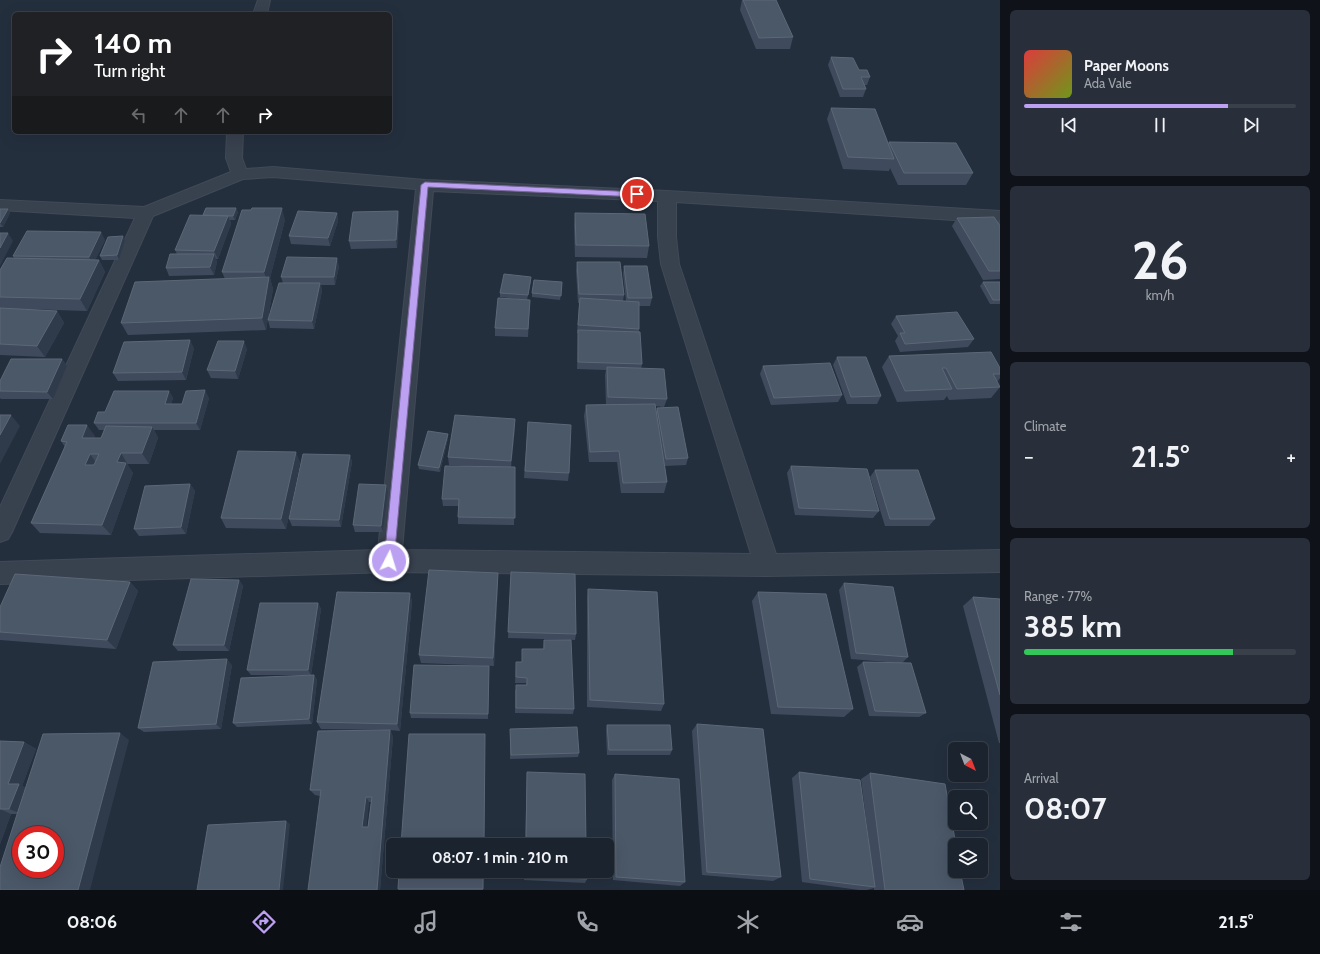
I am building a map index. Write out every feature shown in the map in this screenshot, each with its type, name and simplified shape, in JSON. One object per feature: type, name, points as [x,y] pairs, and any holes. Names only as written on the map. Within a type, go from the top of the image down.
[{"type":"street","points":[[261,12],[264,0]]},
{"type":"street","points":[[235,134],[234,158],[240,174]]},
{"type":"street","points":[[0,205],[146,213],[240,174],[273,172],[425,185],[667,196],[1000,217]]},
{"type":"street","points":[[389,561],[425,185]]},
{"type":"street","points":[[667,196],[667,237],[670,264],[767,565]]},
{"type":"street","points":[[0,532],[146,213]]},
{"type":"street","points":[[0,573],[389,561],[767,565],[1000,561]]},
{"type":"building","points":[[743,0],[776,0],[793,37],[759,38]]},
{"type":"building","points":[[831,57],[853,58],[859,70],[867,70],[870,77],[861,77],[866,89],[843,89]]},
{"type":"building","points":[[831,108],[875,109],[894,159],[848,157]]},
{"type":"building","points":[[889,142],[956,143],[973,173],[904,173]]},
{"type":"building","points":[[206,208],[236,208],[233,216],[203,215]]},
{"type":"building","points":[[252,208],[282,208],[264,272],[222,272],[242,210],[251,210]]},
{"type":"building","points":[[0,209],[8,209],[0,223]]},
{"type":"building","points":[[298,211],[337,213],[328,238],[289,236]]},
{"type":"building","points":[[398,211],[396,240],[349,241],[353,212]]},
{"type":"building","points":[[575,213],[645,214],[649,246],[576,245]]},
{"type":"building","points":[[190,215],[228,216],[214,251],[175,250]]},
{"type":"building","points":[[994,217],[1000,226],[1000,271],[989,271],[957,218]]},
{"type":"building","points":[[27,231],[101,232],[89,257],[13,256]]},
{"type":"building","points":[[0,233],[8,233],[0,248]]},
{"type":"building","points":[[123,236],[117,255],[100,256],[108,237]]},
{"type":"building","points":[[170,254],[214,254],[210,267],[166,268]]},
{"type":"building","points":[[287,257],[337,258],[334,277],[281,277]]},
{"type":"building","points":[[7,258],[99,260],[80,299],[0,297],[0,270]]},
{"type":"building","points":[[577,262],[620,262],[624,295],[579,294]]},
{"type":"building","points":[[624,266],[647,266],[652,298],[628,298]]},
{"type":"building","points":[[504,274],[531,277],[528,295],[500,293]]},
{"type":"building","points":[[269,277],[262,318],[121,323],[135,282]]},
{"type":"building","points":[[534,280],[562,282],[561,296],[532,293]]},
{"type":"building","points":[[983,282],[1000,282],[1000,300],[993,300]]},
{"type":"building","points":[[279,283],[320,283],[312,321],[268,320]]},
{"type":"building","points":[[498,298],[530,300],[528,329],[495,328]]},
{"type":"building","points":[[580,298],[639,302],[639,329],[578,325]]},
{"type":"building","points":[[0,308],[57,311],[37,346],[0,344]]},
{"type":"building","points":[[957,312],[974,339],[905,344],[900,333],[905,333],[896,316]]},
{"type":"building","points":[[578,330],[640,332],[642,364],[578,362]]},
{"type":"building","points":[[190,340],[182,372],[113,373],[124,342]]},
{"type":"building","points":[[218,341],[244,341],[235,371],[207,370]]},
{"type":"building","points":[[991,352],[1000,368],[1000,374],[993,374],[1000,387],[957,389],[946,368],[942,368],[952,389],[905,391],[889,356]]},
{"type":"building","points":[[837,357],[866,357],[881,396],[851,397]]},
{"type":"building","points":[[11,359],[62,359],[47,392],[0,391],[0,381]]},
{"type":"building","points":[[830,363],[842,395],[774,398],[763,366]]},
{"type":"building","points":[[607,367],[664,369],[667,399],[608,397]]},
{"type":"building","points":[[205,390],[196,423],[94,423],[98,412],[105,412],[114,391],[169,391],[165,404],[182,404],[186,391]]},
{"type":"building","points":[[655,404],[667,482],[623,483],[619,451],[590,452],[586,405]]},
{"type":"building","points":[[678,407],[688,458],[666,459],[657,408]]},
{"type":"building","points":[[0,415],[11,415],[0,435]]},
{"type":"building","points":[[455,415],[515,419],[511,461],[448,457]]},
{"type":"building","points":[[528,422],[571,425],[569,473],[525,471]]},
{"type":"building","points":[[68,425],[87,425],[82,438],[101,438],[106,426],[152,427],[142,453],[121,453],[117,462],[126,463],[102,525],[31,523],[67,442],[61,441]],"holes":[[[90,454],[99,454],[94,465],[85,465]]]},
{"type":"building","points":[[428,431],[448,434],[439,468],[418,465]]},
{"type":"building","points":[[238,451],[296,452],[281,519],[221,518]]},
{"type":"building","points":[[303,454],[350,455],[339,520],[289,519]]},
{"type":"building","points":[[445,466],[515,467],[515,518],[458,517],[459,499],[442,499]]},
{"type":"building","points":[[791,466],[867,469],[879,511],[799,508]]},
{"type":"building","points":[[875,470],[918,470],[935,519],[890,519]]},
{"type":"building","points":[[190,484],[181,527],[134,529],[145,486]]},
{"type":"building","points":[[359,484],[386,485],[381,526],[353,525]]},
{"type":"building","points":[[429,570],[498,573],[493,658],[419,655]]},
{"type":"building","points":[[511,572],[575,574],[576,634],[508,632]]},
{"type":"building","points":[[15,574],[130,582],[107,640],[0,632],[0,607]]},
{"type":"building","points":[[191,579],[239,580],[224,645],[173,645]]},
{"type":"building","points":[[844,583],[893,587],[908,657],[856,653]]},
{"type":"building","points":[[588,589],[657,592],[664,704],[590,700]]},
{"type":"building","points":[[337,592],[410,593],[397,724],[317,722]]},
{"type":"building","points":[[758,592],[826,594],[853,709],[778,707]]},
{"type":"building","points":[[973,597],[1000,599],[1000,695]]},
{"type":"building","points":[[260,603],[318,603],[308,670],[247,670]]},
{"type":"building","points":[[544,640],[571,640],[574,709],[516,708],[516,685],[527,685],[527,678],[516,677],[516,662],[522,662],[522,649],[544,649]]},
{"type":"building","points":[[227,659],[216,724],[138,728],[153,662]]},
{"type":"building","points":[[863,662],[911,663],[926,713],[875,711]]},
{"type":"building","points":[[414,665],[489,666],[488,714],[410,713]]},
{"type":"building","points":[[314,675],[309,719],[233,723],[241,678]]},
{"type":"building","points":[[697,724],[763,729],[781,877],[707,872]]},
{"type":"building","points":[[607,725],[670,725],[672,750],[609,750]]},
{"type":"building","points":[[577,727],[579,753],[511,755],[510,729]]},
{"type":"building","points":[[390,730],[377,890],[308,890],[321,790],[310,790],[318,731]],"holes":[[[366,797],[372,797],[368,827],[362,827]]]},
{"type":"building","points":[[120,733],[78,890],[0,890],[0,867],[12,830],[12,878],[64,878],[64,826],[13,826],[43,734]]},
{"type":"building","points":[[409,734],[485,734],[484,838],[402,838]]},
{"type":"building","points":[[0,741],[24,742],[8,784],[19,784],[9,809],[0,809]]},
{"type":"building","points":[[527,772],[585,774],[586,838],[526,838]]},
{"type":"building","points":[[799,772],[860,780],[875,887],[810,879]]},
{"type":"building","points":[[870,773],[945,784],[948,801],[948,830],[953,830],[955,838],[948,838],[948,878],[961,878],[964,890],[885,890]]},
{"type":"building","points":[[615,774],[679,779],[685,882],[616,877]]},
{"type":"building","points":[[286,821],[279,890],[197,890],[208,825]]},
{"type":"building","points":[[399,878],[483,878],[483,889],[398,889]]},
{"type":"building","points":[[566,878],[587,878],[587,879]]},
{"type":"route","points":[[389,561],[425,185],[637,194]]}]
